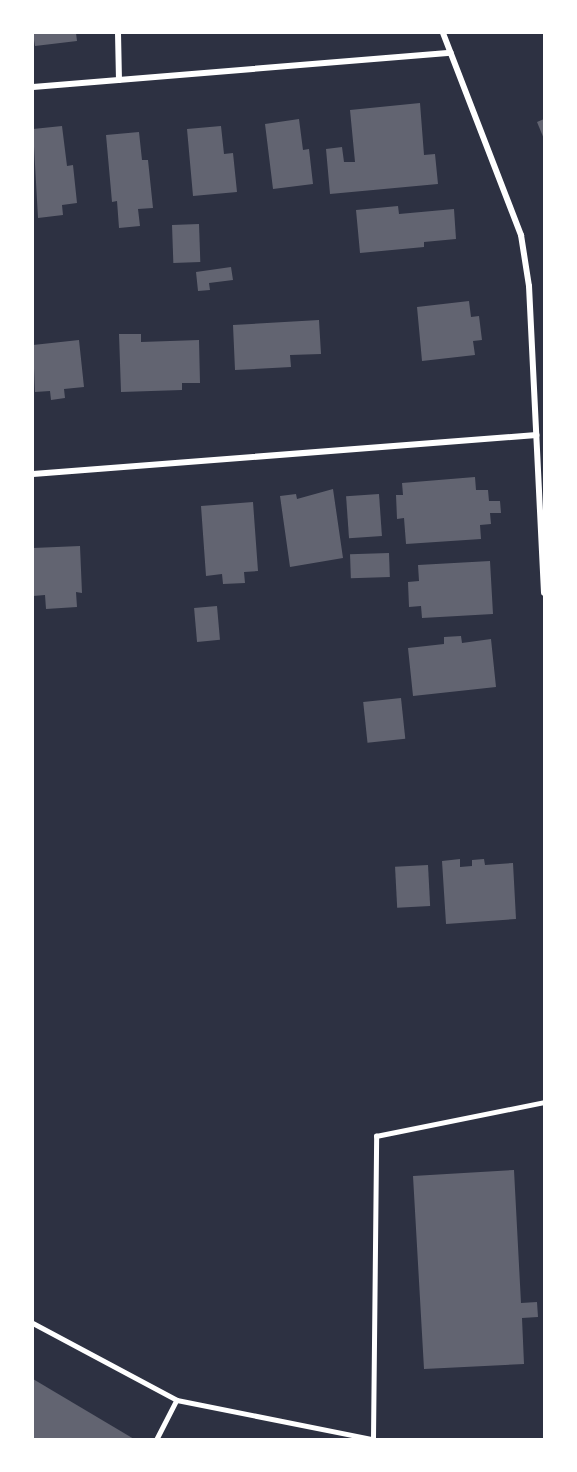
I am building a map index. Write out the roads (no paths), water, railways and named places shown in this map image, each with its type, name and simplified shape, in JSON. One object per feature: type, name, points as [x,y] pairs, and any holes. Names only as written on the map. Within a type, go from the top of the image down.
[{"type":"street","points":[[118,33],[119,80]]},
{"type":"street","points":[[443,33],[521,235],[529,286],[544,593]]},
{"type":"street","points":[[33,87],[451,53]]},
{"type":"street","points":[[33,474],[536,435]]},
{"type":"lane","points":[[33,1323],[177,1400],[372,1439],[376,1136],[544,1101]]},
{"type":"lane","points":[[158,1439],[177,1400]]}]
